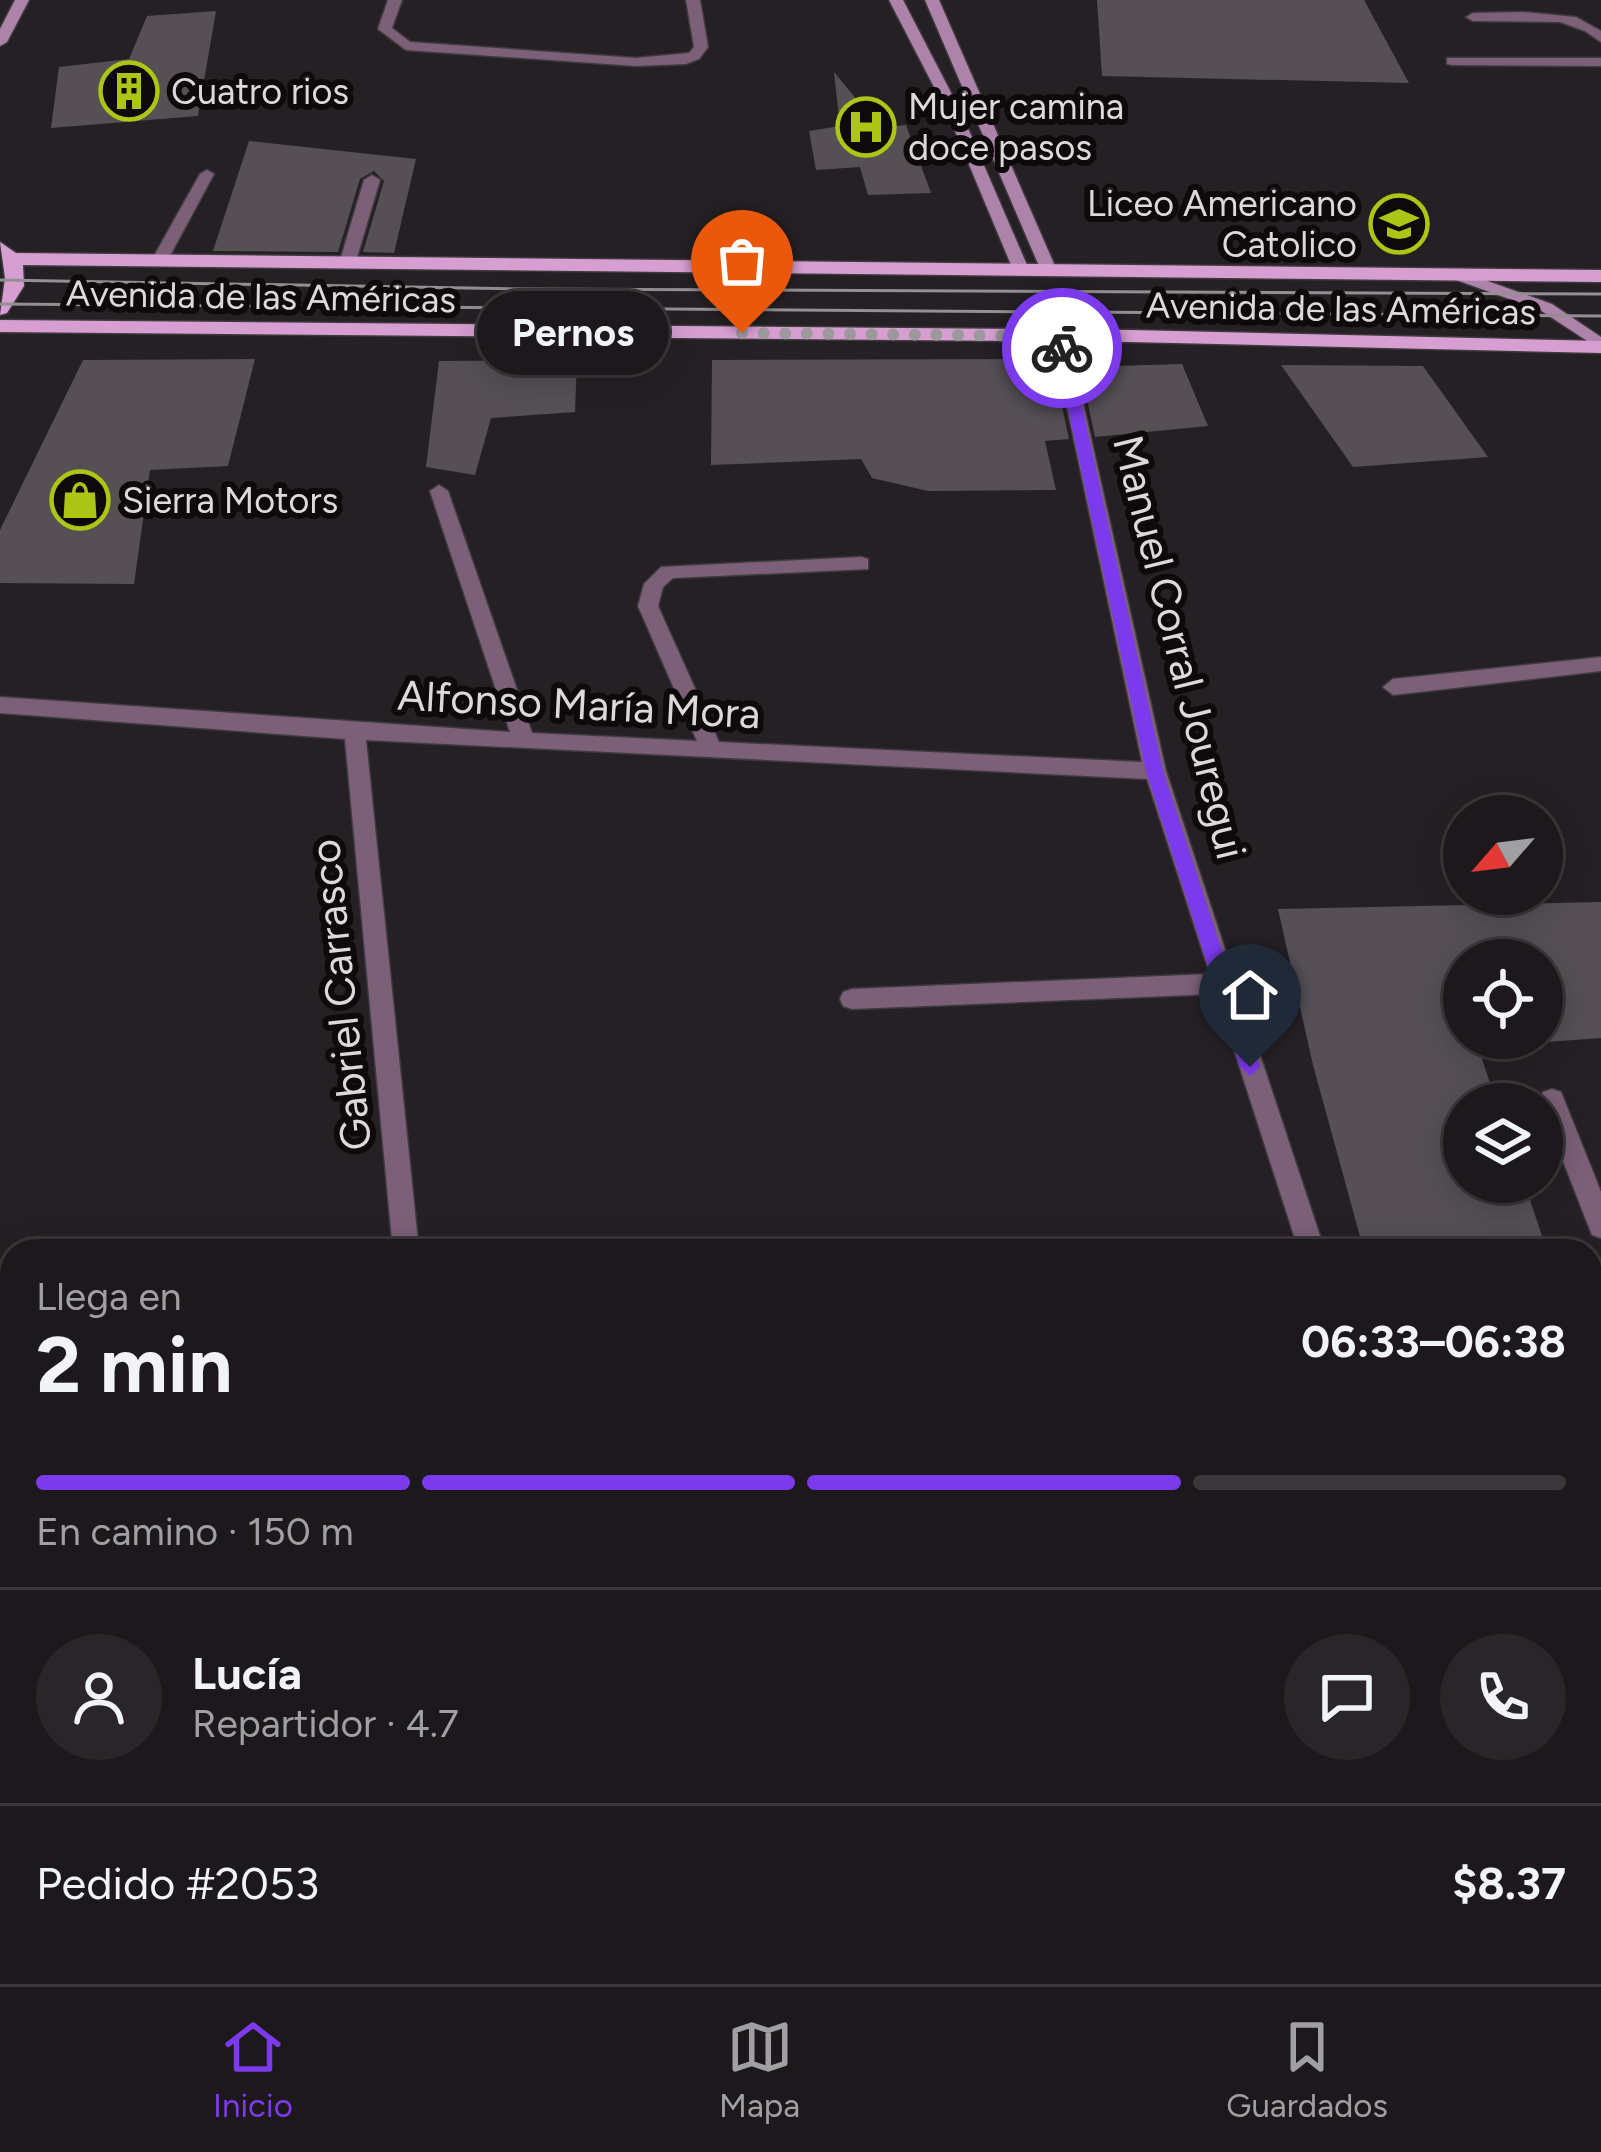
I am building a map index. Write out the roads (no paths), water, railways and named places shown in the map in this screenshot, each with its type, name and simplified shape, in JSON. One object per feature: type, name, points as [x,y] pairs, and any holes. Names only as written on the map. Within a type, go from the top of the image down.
[{"type":"main road","points":[[0,42],[22,0]]},
{"type":"main road","points":[[896,0],[954,112],[1022,272]]},
{"type":"main road","points":[[932,0],[1050,273]]},
{"type":"main road","name":"Avenida de las Américas","points":[[0,309],[16,280],[6,253],[158,263],[1601,276]]},
{"type":"main road","points":[[1454,274],[1546,307],[1601,346]]},
{"type":"main road","name":"Avenida de las Américas","points":[[0,326],[1601,346]]},
{"type":"street","points":[[395,0],[385,29],[406,46],[636,62],[694,56],[700,47],[693,0]]},
{"type":"street","points":[[1473,17],[1574,20],[1592,26],[1601,38]]},
{"type":"street","points":[[1452,61],[1601,62]]},
{"type":"street","points":[[158,263],[207,173]]},
{"type":"street","points":[[347,264],[372,180]]},
{"type":"street","name":"Manuel Corral Jouregui","points":[[1060,336],[1155,771],[1308,1239]]},
{"type":"street","points":[[439,491],[524,741]]},
{"type":"street","points":[[712,751],[648,606],[654,584],[668,572],[861,565]]},
{"type":"street","points":[[1393,687],[1601,664]]},
{"type":"street","name":"Alfonso María Mora","points":[[0,705],[355,732],[1155,771]]},
{"type":"street","name":"Gabriel Carrasco","points":[[355,732],[405,1239]]},
{"type":"street","points":[[852,999],[1222,984]]},
{"type":"street","points":[[1563,1128],[1601,1226]]},
{"type":"tram line","points":[[0,280],[523,289],[1601,294]]},
{"type":"tram line","points":[[0,304],[1601,316]]},
{"type":"place","name":"Cuatro rios","points":[[129,91]]},
{"type":"place","name":"Mujer camina doce pasos","points":[[866,127]]},
{"type":"place","name":"Liceo Americano Catolico","points":[[1399,224]]},
{"type":"place","name":"Pernos","points":[[742,333]]},
{"type":"place","name":"Sierra Motors","points":[[80,500]]}]
